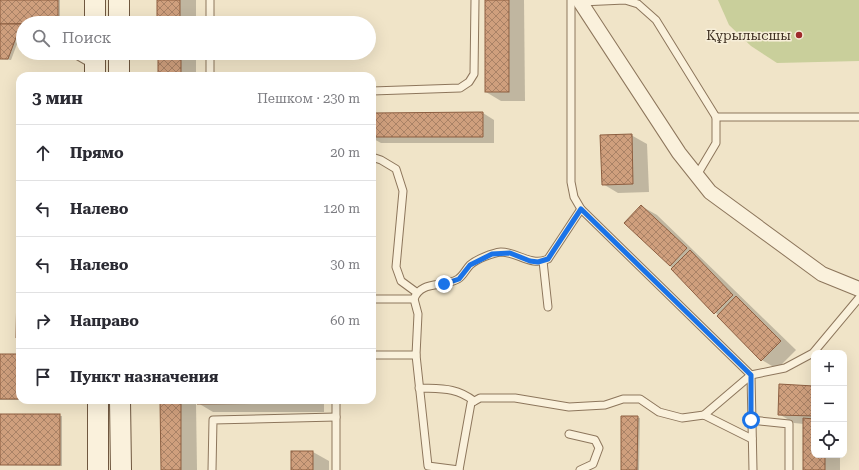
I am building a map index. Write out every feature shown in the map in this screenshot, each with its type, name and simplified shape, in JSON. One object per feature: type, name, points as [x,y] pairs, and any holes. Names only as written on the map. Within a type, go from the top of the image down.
[{"type":"main road","points":[[95,0],[95,16]]},
{"type":"main road","points":[[119,0],[119,16]]},
{"type":"main road","points":[[119,60],[119,72]]},
{"type":"main road","points":[[98,404],[98,470]]},
{"type":"main road","points":[[120,404],[120,470]]},
{"type":"street","points":[[577,1],[679,153],[715,196],[822,274],[859,290]]},
{"type":"lane","points":[[210,0],[210,16]]},
{"type":"lane","points":[[376,91],[460,88],[469,82],[474,74],[475,0]]},
{"type":"lane","points":[[697,175],[716,143],[716,117],[656,20],[638,4],[625,0],[577,1],[571,182],[574,197],[581,209],[751,375],[753,470]]},
{"type":"lane","points":[[86,60],[95,65]]},
{"type":"lane","points":[[210,60],[210,72]]},
{"type":"lane","points":[[716,117],[859,117]]},
{"type":"lane","points":[[376,158],[396,169],[403,191],[396,267],[401,281],[415,296],[418,314],[416,355],[428,468],[459,470],[471,403],[480,398],[515,398],[569,407],[605,404],[623,399],[640,399],[659,412],[682,418],[704,414],[751,375],[785,368],[813,353],[859,298]]},
{"type":"lane","points":[[376,299],[415,296],[423,287],[444,284],[459,279],[470,265],[492,254],[510,253],[530,261],[543,262],[548,259],[581,209]]},
{"type":"lane","points":[[543,262],[548,308]]},
{"type":"lane","points":[[376,355],[416,355]]},
{"type":"lane","points":[[419,388],[449,389],[463,392],[474,401]]},
{"type":"lane","points":[[336,404],[336,470]]},
{"type":"lane","points":[[704,414],[752,439]]},
{"type":"lane","points":[[212,470],[213,420],[336,417]]},
{"type":"lane","points":[[751,420],[789,424],[789,470]]},
{"type":"lane","points":[[569,434],[595,440],[599,448],[593,464],[580,470]]},
{"type":"green space","name":"Құрылысшы","points":[[718,0],[859,0],[859,61],[777,63],[751,46],[729,25]]},
{"type":"building","points":[[0,0],[58,0],[58,16],[16,16],[16,24],[0,24]]},
{"type":"building","points":[[157,0],[180,0],[180,16],[157,16]]},
{"type":"building","points":[[485,0],[509,0],[509,92],[485,92]]},
{"type":"building","points":[[0,24],[16,24],[16,37],[8,59],[0,59]]},
{"type":"building","points":[[158,60],[181,60],[181,72],[158,72]]},
{"type":"building","points":[[483,112],[483,137],[376,137],[376,113]]},
{"type":"building","points":[[632,134],[633,184],[602,185],[600,135]]},
{"type":"building","points":[[641,205],[687,248],[670,266],[624,223]]},
{"type":"building","points":[[690,250],[733,295],[714,314],[671,269]]},
{"type":"building","points":[[736,296],[781,341],[761,361],[717,316]]},
{"type":"building","points":[[0,354],[16,354],[16,399],[0,399]]},
{"type":"building","points":[[779,384],[811,386],[811,416],[778,415]]},
{"type":"building","points":[[160,404],[181,404],[181,470],[161,470]]},
{"type":"building","points":[[0,414],[60,414],[60,465],[0,465]]},
{"type":"building","points":[[621,416],[638,416],[637,470],[621,470]]},
{"type":"building","points":[[803,418],[811,419],[811,458],[825,458],[825,470],[803,470]]},
{"type":"building","points":[[291,451],[313,451],[313,470],[291,470]]},
{"type":"place","name":"Құрылысшы","points":[[799,35]]},
{"type":"route","points":[[444,284],[459,279],[470,265],[492,254],[500,252],[510,253],[530,261],[543,262],[548,259],[581,209],[751,375],[751,420]]}]
